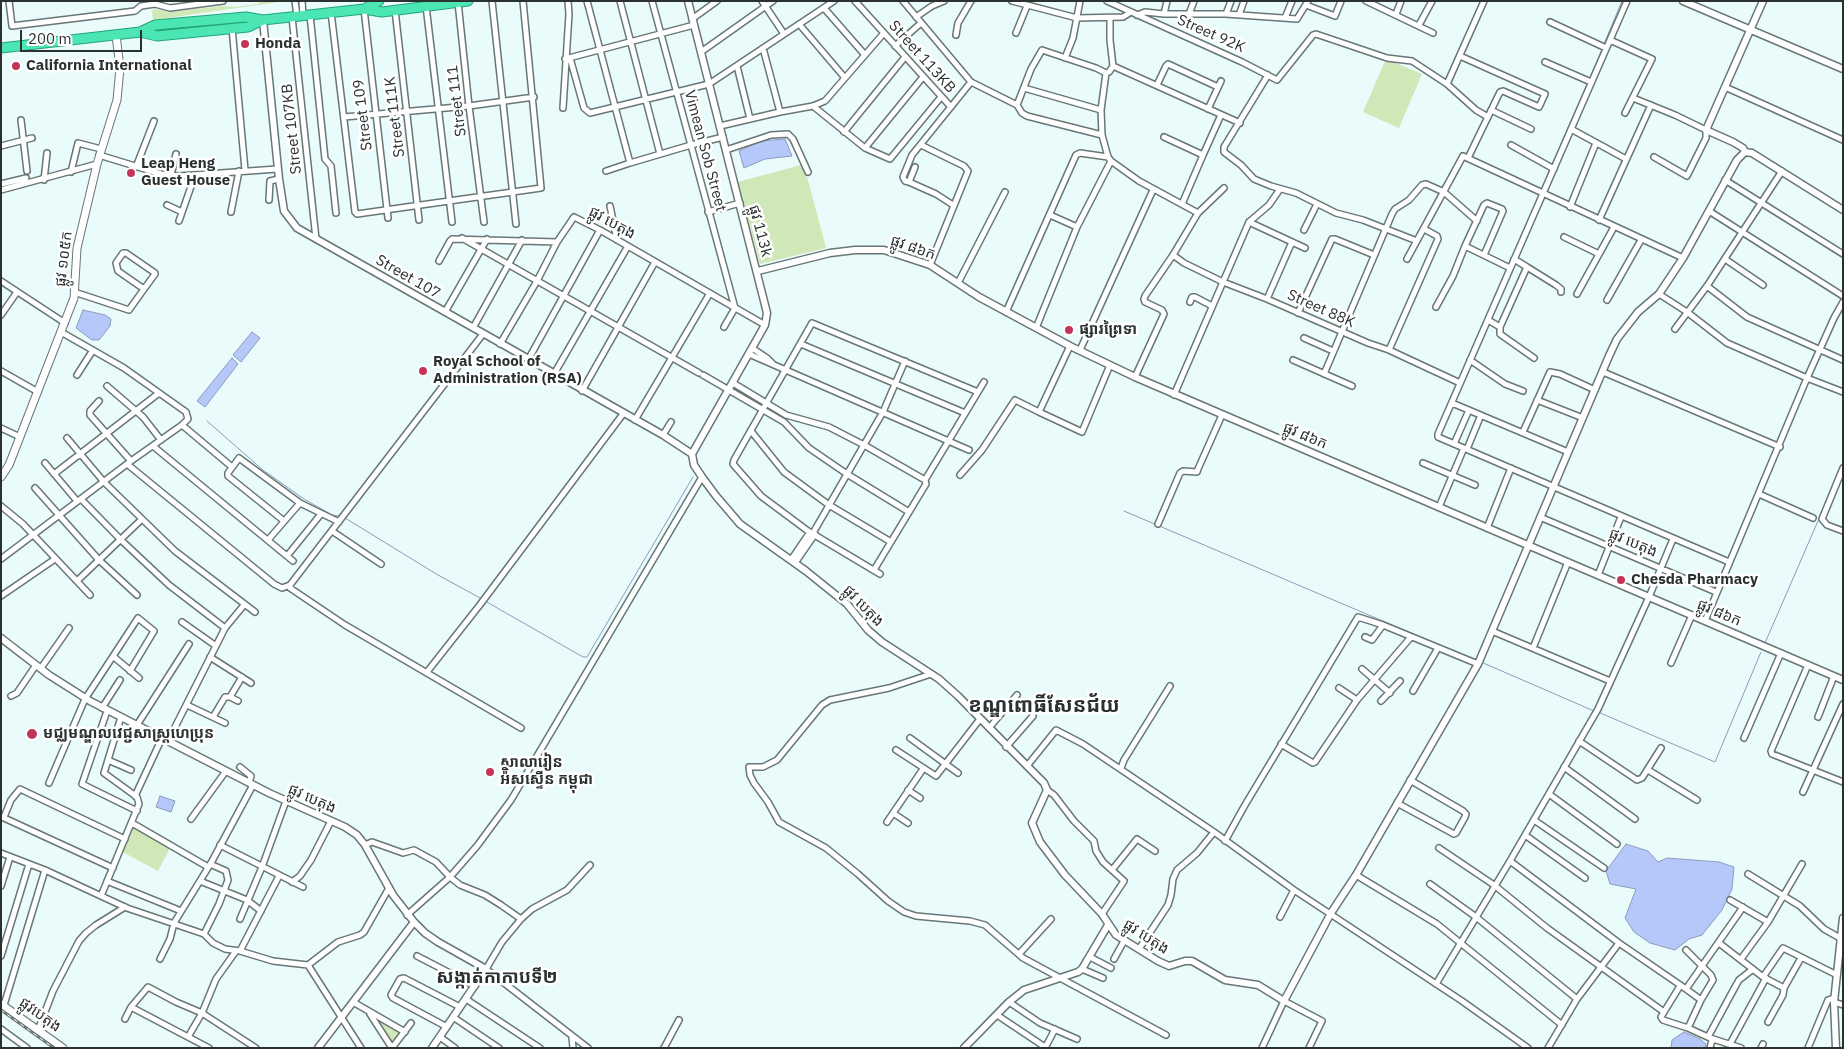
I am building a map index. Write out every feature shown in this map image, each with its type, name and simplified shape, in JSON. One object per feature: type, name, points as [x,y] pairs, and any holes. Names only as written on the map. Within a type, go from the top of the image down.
[{"type":"highway","points":[[364,9],[380,1]]},
{"type":"highway","points":[[1,48],[140,32],[155,25],[246,17],[263,20],[364,9],[382,12],[468,1]]},
{"type":"highway","points":[[140,32],[157,36],[248,27],[263,20]]},
{"type":"main road","name":"ផ្លូវ ១០៥ក","points":[[1,477],[20,437],[70,309],[74,292],[77,248],[96,164],[117,100],[120,68],[116,35]]},
{"type":"main road","name":"ផ្លូវបេតុង","points":[[2,1005],[63,1048]]},
{"type":"street","points":[[9,1],[12,26],[135,11],[143,3],[170,8],[223,1]]},
{"type":"street","points":[[295,1],[301,16],[325,159],[330,164],[336,213]]},
{"type":"street","points":[[301,16],[302,1]]},
{"type":"street","points":[[492,1],[516,224]]},
{"type":"street","points":[[332,12],[356,213],[541,188],[534,97],[523,1]]},
{"type":"street","points":[[563,108],[568,59],[568,1]]},
{"type":"street","points":[[587,1],[630,164]]},
{"type":"street","points":[[620,1],[660,154]]},
{"type":"street","name":"Vimean Sob Street","points":[[652,1],[735,308]]},
{"type":"street","name":"ផ្លូវ 113k","points":[[688,1],[767,308],[765,325],[692,454]]},
{"type":"street","points":[[568,59],[661,34],[693,22],[717,1]]},
{"type":"street","points":[[701,52],[764,4],[773,1]]},
{"type":"street","points":[[568,59],[584,108],[590,114],[709,84],[834,1]]},
{"type":"street","name":"Street 113KB","points":[[856,1],[951,107]]},
{"type":"street","points":[[903,1],[971,82],[1017,106],[1027,116],[1102,134]]},
{"type":"street","points":[[916,16],[944,1]]},
{"type":"street","points":[[956,35],[958,23],[971,1]]},
{"type":"street","points":[[1012,1],[1077,18],[1123,17],[1131,12]]},
{"type":"street","points":[[1066,58],[1073,38],[1080,1]]},
{"type":"street","name":"Street 92K","points":[[1107,1],[1277,80],[1310,37],[1316,34],[1388,58],[1412,61],[1447,84]]},
{"type":"street","points":[[1164,14],[1168,1]]},
{"type":"street","points":[[1189,14],[1194,1]]},
{"type":"street","points":[[1226,14],[1231,1]]},
{"type":"street","points":[[1239,14],[1244,1]]},
{"type":"street","points":[[1286,18],[1292,1]]},
{"type":"street","points":[[1137,15],[1145,12],[1164,14],[1239,14],[1297,19],[1307,3],[1335,16],[1341,1]]},
{"type":"street","points":[[1366,1],[1374,3],[1433,33]]},
{"type":"street","points":[[1396,14],[1400,1]]},
{"type":"street","points":[[1418,25],[1432,1]]},
{"type":"street","points":[[1484,1],[1447,84],[1476,110],[1488,117]]},
{"type":"street","points":[[1627,1],[1589,81],[1571,129],[1552,168],[1543,194],[1460,382],[1438,437],[1729,562]]},
{"type":"street","points":[[1683,1],[1843,69]]},
{"type":"street","points":[[1654,157],[1687,176],[1706,138],[1706,130],[1763,1]]},
{"type":"street","name":"Street 111","points":[[458,2],[484,222]]},
{"type":"street","points":[[764,4],[784,34]]},
{"type":"street","points":[[426,6],[452,222]]},
{"type":"street","points":[[1016,33],[1027,6]]},
{"type":"street","points":[[824,8],[866,55]]},
{"type":"street","name":"Street 109","points":[[364,9],[388,218]]},
{"type":"street","name":"Street 111K","points":[[395,10],[419,220]]},
{"type":"street","name":"Street 107KB","points":[[301,16],[316,238]]},
{"type":"street","points":[[1036,328],[1077,227],[1109,159],[1102,134],[1101,110],[1106,74],[1113,66],[1110,18]]},
{"type":"street","name":"Street 107","points":[[263,20],[277,170],[284,211],[297,228],[692,454]]},
{"type":"street","points":[[1550,22],[1604,47]]},
{"type":"street","points":[[896,46],[921,23]]},
{"type":"street","points":[[799,24],[845,78]]},
{"type":"street","points":[[231,212],[242,171],[232,28]]},
{"type":"street","points":[[720,126],[813,106],[825,101],[884,33]]},
{"type":"street","points":[[1610,40],[1652,59],[1625,114]]},
{"type":"street","points":[[763,48],[780,112]]},
{"type":"street","points":[[1017,106],[1031,69],[1042,50],[1096,68],[1106,74]]},
{"type":"street","points":[[1460,56],[1545,94],[1539,107],[1502,90],[1468,158]]},
{"type":"street","points":[[844,132],[905,57]]},
{"type":"street","points":[[1545,62],[1589,81]]},
{"type":"street","points":[[1157,85],[1168,64],[1218,87]]},
{"type":"street","points":[[736,66],[750,119]]},
{"type":"street","points":[[1113,66],[1240,123]]},
{"type":"street","points":[[1268,75],[1224,147],[1224,152],[1242,165],[1254,179],[1296,193],[1336,213],[1386,228],[1416,241]]},
{"type":"street","points":[[865,148],[923,77]]},
{"type":"street","points":[[1208,109],[1220,81]]},
{"type":"street","points":[[953,205],[936,194],[905,180],[904,174],[912,155],[971,82]]},
{"type":"street","points":[[1725,87],[1843,140]]},
{"type":"street","points":[[1024,88],[1101,110]]},
{"type":"street","points":[[344,118],[469,106],[534,97]]},
{"type":"street","points":[[813,106],[865,148],[888,159],[891,158],[941,97]]},
{"type":"street","points":[[1633,98],[1733,142],[1746,152],[1752,153],[1843,210]]},
{"type":"street","points":[[1599,220],[1651,105]]},
{"type":"street","points":[[1491,110],[1531,128]]},
{"type":"street","points":[[1182,204],[1221,115]]},
{"type":"street","points":[[21,120],[27,171]]},
{"type":"street","points":[[136,167],[154,121]]},
{"type":"street","points":[[1571,129],[1626,159]]},
{"type":"street","points":[[726,150],[771,135],[788,134],[793,139],[808,172]]},
{"type":"street","points":[[1164,137],[1203,155]]},
{"type":"street","points":[[1,146],[32,138]]},
{"type":"street","points":[[606,171],[691,145],[723,138]]},
{"type":"street","points":[[71,172],[78,143],[136,167],[171,175],[277,170]]},
{"type":"street","points":[[1570,207],[1596,143]]},
{"type":"street","points":[[921,145],[967,168],[968,171],[930,265]]},
{"type":"street","points":[[1511,145],[1552,168]]},
{"type":"street","points":[[1262,1048],[1284,1001],[1331,913],[1356,874],[1478,662],[1618,339],[1638,312],[1659,294],[1683,258],[1724,180],[1737,160],[1746,152]]},
{"type":"street","points":[[44,180],[47,153]]},
{"type":"street","points":[[1006,312],[1076,155],[1080,153],[1109,159],[1153,190],[1198,213]]},
{"type":"street","points":[[171,175],[176,154]]},
{"type":"street","points":[[1407,259],[1463,156],[1683,258]]},
{"type":"street","points":[[1,190],[44,180],[96,164]]},
{"type":"street","points":[[909,182],[915,167]]},
{"type":"street","points":[[1675,329],[1707,286],[1782,171]]},
{"type":"street","points":[[179,221],[194,175]]},
{"type":"street","points":[[1,184],[26,178]]},
{"type":"street","points":[[269,200],[270,181],[279,178]]},
{"type":"street","points":[[1724,180],[1843,254]]},
{"type":"street","points":[[1324,374],[1392,214],[1409,200],[1422,184],[1426,184],[1444,192],[1476,221]]},
{"type":"street","points":[[1135,378],[1164,314],[1162,310],[1145,302],[1145,296],[1173,256],[1198,213],[1224,188]]},
{"type":"street","points":[[1174,394],[1249,222],[1269,205],[1280,189]]},
{"type":"street","points":[[1080,350],[1153,190]]},
{"type":"street","points":[[958,283],[1005,192]]},
{"type":"street","points":[[708,212],[740,203]]},
{"type":"street","points":[[1436,307],[1453,276],[1476,221],[1484,205],[1487,203],[1502,209],[1502,211],[1484,255]]},
{"type":"street","points":[[1304,230],[1317,204]]},
{"type":"street","points":[[167,206],[182,212]]},
{"type":"street","points":[[610,206],[617,240]]},
{"type":"street","points":[[1709,211],[1843,296]]},
{"type":"street","points":[[1050,215],[1077,227]]},
{"type":"street","name":"ផ្លូវ បេតុង","points":[[500,344],[537,281],[557,242],[574,217],[765,325]]},
{"type":"street","points":[[1249,222],[1306,248]]},
{"type":"street","points":[[1577,294],[1614,227]]},
{"type":"street","points":[[1389,350],[1438,239],[1437,236],[1424,229]]},
{"type":"street","points":[[528,360],[600,230]]},
{"type":"street","points":[[1564,237],[1599,254]]},
{"type":"street","points":[[462,238],[763,410],[792,430],[807,446],[847,474],[909,512]]},
{"type":"street","points":[[1298,313],[1333,238],[1374,256]]},
{"type":"street","points":[[438,261],[452,239],[557,242]]},
{"type":"street","points":[[445,312],[487,239]]},
{"type":"street","points":[[473,328],[522,240]]},
{"type":"street","points":[[1607,300],[1641,240]]},
{"type":"street","points":[[1267,299],[1292,242]]},
{"type":"street","points":[[554,374],[628,246]]},
{"type":"street","points":[[1465,246],[1510,268]]},
{"type":"street","name":"ផ្លូវ ៨៦ក","points":[[758,271],[830,253],[855,250],[884,250],[930,265],[1006,312],[1135,378],[1843,680]]},
{"type":"street","points":[[74,292],[129,310],[144,289],[155,272],[126,253],[123,253],[116,263],[118,271],[144,289]]},
{"type":"street","name":"Street 88K","points":[[1173,256],[1184,264],[1223,282],[1389,350],[1460,382]]},
{"type":"street","points":[[1514,259],[1556,285],[1561,289],[1561,292]]},
{"type":"street","points":[[1725,259],[1763,285]]},
{"type":"street","points":[[582,391],[617,326],[655,262]]},
{"type":"street","points":[[1527,267],[1500,327],[1500,334],[1534,358]]},
{"type":"street","points":[[1,281],[65,323]]},
{"type":"street","points":[[1707,286],[1747,317],[1843,360]]},
{"type":"street","points":[[1,315],[18,292]]},
{"type":"street","points":[[635,420],[710,293]]},
{"type":"street","points":[[1659,294],[1727,342],[1843,392]]},
{"type":"street","points":[[1190,302],[1192,297],[1195,297],[1212,306]]},
{"type":"street","points":[[1705,621],[1780,447],[1807,378],[1843,302]]},
{"type":"street","points":[[724,327],[735,308]]},
{"type":"street","points":[[1488,320],[1500,327]]},
{"type":"street","points":[[880,574],[813,533],[760,496],[733,464],[734,460],[802,344],[812,323],[978,392]]},
{"type":"street","points":[[1,559],[188,419],[186,412],[159,393],[93,350],[61,332]]},
{"type":"street","points":[[99,401],[90,411],[90,415],[129,463],[274,584],[282,588],[290,584],[340,521],[483,334]]},
{"type":"street","points":[[1304,338],[1333,351]]},
{"type":"street","points":[[802,344],[965,413]]},
{"type":"street","points":[[1039,412],[1070,346]]},
{"type":"street","points":[[77,375],[93,350]]},
{"type":"street","points":[[751,351],[767,358],[773,365],[786,371],[969,450]]},
{"type":"street","points":[[793,562],[813,533],[883,412],[896,384],[904,360]]},
{"type":"street","points":[[1293,360],[1352,386]]},
{"type":"street","points":[[1470,360],[1506,384],[1523,391]]},
{"type":"street","points":[[960,475],[982,450],[1015,400],[1082,432],[1110,365]]},
{"type":"street","points":[[1523,432],[1548,374],[1553,371],[1595,390]]},
{"type":"street","points":[[1,372],[38,392]]},
{"type":"street","points":[[1603,372],[1780,447]]},
{"type":"street","points":[[874,570],[926,484],[925,480],[948,440],[984,382]]},
{"type":"street","points":[[732,383],[786,415],[829,427],[925,480]]},
{"type":"street","points":[[107,386],[136,411],[161,440]]},
{"type":"street","points":[[54,474],[159,393]]},
{"type":"street","points":[[1537,400],[1583,418]]},
{"type":"street","points":[[1452,403],[1568,452]]},
{"type":"street","points":[[1454,444],[1468,410]]},
{"type":"street","points":[[426,672],[479,606],[623,414]]},
{"type":"street","points":[[1158,524],[1180,473],[1183,471],[1197,472],[1222,415]]},
{"type":"street","points":[[1438,507],[1481,416]]},
{"type":"street","points":[[792,430],[799,419]]},
{"type":"street","points":[[663,436],[671,422]]},
{"type":"street","points":[[182,425],[232,467]]},
{"type":"street","points":[[1,428],[20,437]]},
{"type":"street","points":[[751,431],[784,472],[829,505],[891,542]]},
{"type":"street","points":[[67,438],[104,482],[175,551],[255,612]]},
{"type":"street","points":[[153,446],[293,561]]},
{"type":"street","name":"ផ្លូវ បេតុង","points":[[692,454],[694,465],[702,477],[740,524],[847,604],[868,630],[882,642],[939,679],[1044,783],[1047,790],[1033,818],[1033,828],[1040,842],[1059,868],[1102,914],[1116,934],[1169,966],[1192,961],[1225,980],[1258,984],[1284,1001],[1322,1020],[1309,1048]]},
{"type":"street","points":[[284,521],[229,477],[227,474],[239,458],[300,503],[340,521]]},
{"type":"street","points":[[45,463],[79,500],[169,585],[225,628]]},
{"type":"street","points":[[1423,463],[1475,485]]},
{"type":"street","points":[[1487,528],[1511,468]]},
{"type":"street","points":[[1843,468],[1822,519],[1826,524],[1843,531]]},
{"type":"street","points":[[407,915],[450,876],[477,846],[511,800],[702,477]]},
{"type":"street","points":[[35,488],[99,560],[137,595]]},
{"type":"street","points":[[1759,494],[1813,518]]},
{"type":"street","points":[[268,540],[300,503]]},
{"type":"street","points":[[1,506],[33,535],[90,595]]},
{"type":"street","points":[[287,556],[321,514]]},
{"type":"street","name":"ផ្លូវ បេតុង","points":[[1540,517],[1716,592]]},
{"type":"street","points":[[1598,575],[1621,517]]},
{"type":"street","points":[[77,582],[142,519]]},
{"type":"street","points":[[332,531],[381,564]]},
{"type":"street","points":[[1436,984],[1598,709],[1672,539]]},
{"type":"street","points":[[1,596],[55,559]]},
{"type":"street","points":[[1533,648],[1568,562]]},
{"type":"street","points":[[290,584],[290,588],[344,625],[521,728]]},
{"type":"street","points":[[135,796],[187,705],[225,628],[244,605]]},
{"type":"street","points":[[1671,664],[1692,615]]},
{"type":"street","points":[[1225,841],[1356,619],[1360,617],[1383,625],[1478,662]]},
{"type":"street","points":[[49,783],[86,698],[114,657],[137,618],[154,631],[130,670]]},
{"type":"street","points":[[182,622],[216,646]]},
{"type":"street","points":[[1365,637],[1372,640],[1383,625]]},
{"type":"street","points":[[11,696],[17,693],[69,628]]},
{"type":"street","points":[[1492,631],[1610,681]]},
{"type":"street","points":[[1281,744],[1312,763],[1315,762],[1357,700],[1411,637]]},
{"type":"street","name":"ផ្លូវ បេតុង","points":[[1,638],[38,667],[105,709],[251,784],[351,830],[365,845],[389,888],[407,915],[425,933],[438,942],[486,969]]},
{"type":"street","points":[[137,725],[189,644]]},
{"type":"street","points":[[1414,691],[1438,648]]},
{"type":"street","points":[[1744,738],[1780,653]]},
{"type":"street","points":[[114,657],[139,678]]},
{"type":"street","points":[[210,657],[250,683]]},
{"type":"street","points":[[1808,665],[1771,751],[1776,756],[1843,782]]},
{"type":"street","points":[[1362,669],[1390,693]]},
{"type":"street","points":[[931,674],[889,688],[830,700],[822,705],[777,760],[763,767],[749,767],[750,775],[779,822],[826,848],[888,901],[904,912],[916,916],[963,920],[985,926],[1019,954],[1038,966],[1166,1035]]},
{"type":"street","points":[[1818,717],[1834,676]]},
{"type":"street","points":[[230,697],[242,677]]},
{"type":"street","points":[[120,680],[105,709],[82,784],[137,811]]},
{"type":"street","points":[[1381,701],[1400,681]]},
{"type":"street","points":[[1121,768],[1124,760],[1170,686]]},
{"type":"street","points":[[1339,688],[1357,700]]},
{"type":"street","points":[[990,728],[1017,695]]},
{"type":"street","points":[[213,717],[223,698],[230,697],[238,701]]},
{"type":"street","points":[[1803,792],[1843,704]]},
{"type":"street","points":[[187,705],[225,723]]},
{"type":"street","points":[[1006,747],[1033,716]]},
{"type":"street","points":[[101,896],[139,804],[139,800],[135,796],[105,774],[122,717]]},
{"type":"street","points":[[896,750],[936,776],[980,719]]},
{"type":"street","points":[[1027,766],[1056,730],[1083,744],[1121,768],[1294,890],[1331,913],[1528,1048]]},
{"type":"street","points":[[910,738],[958,773]]},
{"type":"street","points":[[1579,741],[1637,780],[1642,778],[1661,748]]},
{"type":"street","points":[[108,760],[130,770]]},
{"type":"street","points":[[160,959],[170,939],[174,924],[209,866],[251,784],[251,776],[240,767]]},
{"type":"street","points":[[1564,767],[1635,820]]},
{"type":"street","points":[[888,822],[923,769]]},
{"type":"street","points":[[1648,770],[1697,800]]},
{"type":"street","points":[[192,819],[226,771]]},
{"type":"street","points":[[1397,803],[1454,834],[1465,817],[1466,814],[1463,811],[1410,780]]},
{"type":"street","points":[[113,868],[2,817],[20,788],[125,839]]},
{"type":"street","points":[[908,790],[920,798]]},
{"type":"street","points":[[1047,790],[1054,795],[1074,821],[1094,841],[1100,858],[1125,882],[1102,914]]},
{"type":"street","points":[[1549,794],[1617,844]]},
{"type":"street","points":[[240,919],[262,867],[286,801]]},
{"type":"street","points":[[893,813],[908,823]]},
{"type":"street","points":[[292,882],[300,876],[311,860],[331,820]]},
{"type":"street","points":[[1534,820],[1604,868]]},
{"type":"street","points":[[132,824],[209,866],[226,871],[228,880],[225,891],[204,934]]},
{"type":"street","points":[[1140,949],[1168,905],[1172,879],[1177,870],[1197,853],[1214,832]]},
{"type":"street","points":[[1525,835],[1585,878]]},
{"type":"street","points":[[1112,870],[1138,840],[1155,850]]},
{"type":"street","points":[[365,845],[372,842],[403,853],[414,850],[436,862],[460,885],[485,895],[521,919]]},
{"type":"street","points":[[220,845],[303,887]]},
{"type":"street","points":[[1438,848],[1494,885],[1547,928],[1664,1012]]},
{"type":"street","points":[[1,853],[45,870],[125,908],[204,934],[220,947],[273,961],[308,965],[338,942],[364,932],[389,888]]},
{"type":"street","points":[[1,886],[10,857]]},
{"type":"street","points":[[1510,861],[1619,943],[1701,1000]]},
{"type":"street","points":[[1,956],[29,864]]},
{"type":"street","points":[[1740,959],[1768,922],[1802,864]]},
{"type":"street","points":[[432,1048],[475,986],[502,942],[521,919],[532,909],[567,890],[590,865]]},
{"type":"street","points":[[2,1005],[45,870]]},
{"type":"street","points":[[1356,874],[1437,924],[1562,1025]]},
{"type":"street","points":[[1748,874],[1800,906],[1824,929],[1840,938]]},
{"type":"street","points":[[188,1037],[202,1013],[216,979],[238,951],[279,876]]},
{"type":"street","points":[[107,881],[181,911]]},
{"type":"street","points":[[200,881],[247,900],[261,911]]},
{"type":"street","points":[[1430,884],[1476,916],[1577,999]]},
{"type":"street","points":[[1280,917],[1294,890]]},
{"type":"street","points":[[1730,900],[1768,922]]},
{"type":"street","points":[[1686,990],[1743,907]]},
{"type":"street","points":[[38,1030],[53,990],[79,941],[96,925],[125,908]]},
{"type":"street","points":[[1836,1048],[1834,1000],[1843,918]]},
{"type":"street","points":[[1019,954],[1051,919]]},
{"type":"street","points":[[318,1048],[414,922]]},
{"type":"street","points":[[964,1048],[1009,1002],[1024,990],[1082,969],[1108,925]]},
{"type":"street","points":[[1114,959],[1124,940]]},
{"type":"street","points":[[1548,1048],[1577,999],[1619,943]]},
{"type":"street","points":[[1719,943],[1753,969],[1784,988]]},
{"type":"street","points":[[1730,1044],[1765,977],[1783,948],[1837,975]]},
{"type":"street","points":[[1686,950],[1711,975],[1713,980],[1688,1028]]},
{"type":"street","points":[[417,956],[475,986]]},
{"type":"street","points":[[1090,958],[1111,968]]},
{"type":"street","points":[[1768,1022],[1801,958]]},
{"type":"street","points":[[308,965],[361,1048]]},
{"type":"street","points":[[486,969],[588,1048]]},
{"type":"street","points":[[1082,969],[1103,978]]},
{"type":"street","points":[[1709,1038],[1734,986],[1753,969]]},
{"type":"street","points":[[447,1027],[393,998],[391,995],[400,979],[404,978],[460,1007]]},
{"type":"street","points":[[1680,986],[1661,1017],[1663,1020],[1741,1048]]},
{"type":"street","points":[[125,1019],[131,1007],[148,987],[202,1013],[256,1048]]},
{"type":"street","points":[[466,999],[540,1048]]},
{"type":"street","points":[[1808,1048],[1828,1000],[1834,1000],[1843,1005]]},
{"type":"street","points":[[352,1002],[405,1032]]},
{"type":"street","points":[[1009,1002],[1040,1022],[1077,1039]]},
{"type":"street","points":[[131,1007],[209,1048]]},
{"type":"street","points":[[369,1011],[392,1048],[411,1023]]},
{"type":"street","points":[[997,1015],[1045,1048],[1055,1029]]},
{"type":"street","points":[[454,1017],[499,1048]]},
{"type":"street","points":[[664,1048],[679,1020]]},
{"type":"street","points":[[1,1029],[27,1048]]},
{"type":"street","points":[[440,1037],[455,1048]]},
{"type":"street","points":[[572,1037],[573,1048]]},
{"type":"street","points":[[1709,1038],[1712,1040],[1710,1048]]},
{"type":"street","points":[[1835,1039],[1843,1040]]},
{"type":"green space","points":[[263,1],[286,1],[153,20],[152,11],[155,9],[170,12],[222,6],[236,7],[257,4]]},
{"type":"green space","points":[[1386,59],[1422,74],[1399,128],[1363,112]]},
{"type":"green space","points":[[801,165],[808,180],[826,248],[760,264],[738,182]]},
{"type":"green space","points":[[133,828],[170,848],[158,871],[121,851]]},
{"type":"green space","points":[[379,1019],[401,1032],[392,1043],[378,1021]]},
{"type":"water","points":[[785,139],[792,156],[765,159],[744,168],[739,151],[760,141]]},
{"type":"water","points":[[83,310],[105,315],[111,319],[110,326],[99,340],[92,340],[76,328]]},
{"type":"water","points":[[252,332],[260,338],[241,362],[233,355]]},
{"type":"water","points":[[232,358],[238,364],[205,407],[197,401]]},
{"type":"water","points":[[160,796],[175,801],[171,812],[156,807]]},
{"type":"water","points":[[1626,844],[1648,851],[1658,862],[1667,858],[1719,862],[1734,867],[1732,889],[1722,910],[1702,935],[1689,939],[1675,950],[1650,943],[1634,932],[1625,918],[1636,889],[1610,884],[1606,871]]},
{"type":"water","points":[[1684,1032],[1700,1039],[1706,1044],[1705,1048],[1671,1048],[1672,1040]]},
{"type":"waterway","points":[[1604,44],[1622,1]]},
{"type":"waterway","points":[[1590,78],[1603,47]]},
{"type":"waterway","points":[[1552,165],[1588,82]]},
{"type":"waterway","points":[[1544,184],[1550,169]]},
{"type":"waterway","points":[[207,421],[263,470],[304,499],[332,515],[339,516]]},
{"type":"waterway","points":[[485,601],[583,657],[587,657],[693,477]]},
{"type":"waterway","points":[[1124,511],[1477,661]]},
{"type":"waterway","points":[[1765,643],[1821,514]]},
{"type":"waterway","points":[[345,518],[438,575],[482,599]]},
{"type":"waterway","points":[[1598,712],[1715,762],[1761,652]]},
{"type":"waterway","points":[[1481,662],[1594,711]]},
{"type":"railway","points":[[1,1010],[54,1048]]},
{"type":"place","name":"Honda","points":[[245,44]]},
{"type":"place","name":"California International","points":[[16,66]]},
{"type":"place","name":"Leap Heng Guest House","points":[[131,173]]},
{"type":"place","name":"ផ្សារព្រៃទា","points":[[1069,330]]},
{"type":"place","name":"Royal School of Administration (RSA)","points":[[423,371]]},
{"type":"place","name":"Chesda Pharmacy","points":[[1621,580]]},
{"type":"place","name":"មជ្ឈមណ្ឌលវេជ្ជសាស្ត្រហេប្រុន","points":[[32,734]]},
{"type":"place","name":"សាលារៀន អ៉ិសស្ទើន កម្ពុជា","points":[[490,772]]},
{"type":"district","name":"ខណ្ឌពោធិ៍សែនជ័យ","points":[[1044,706]]},
{"type":"district","name":"សង្កាត់កាកាបទី២","points":[[497,978]]}]
